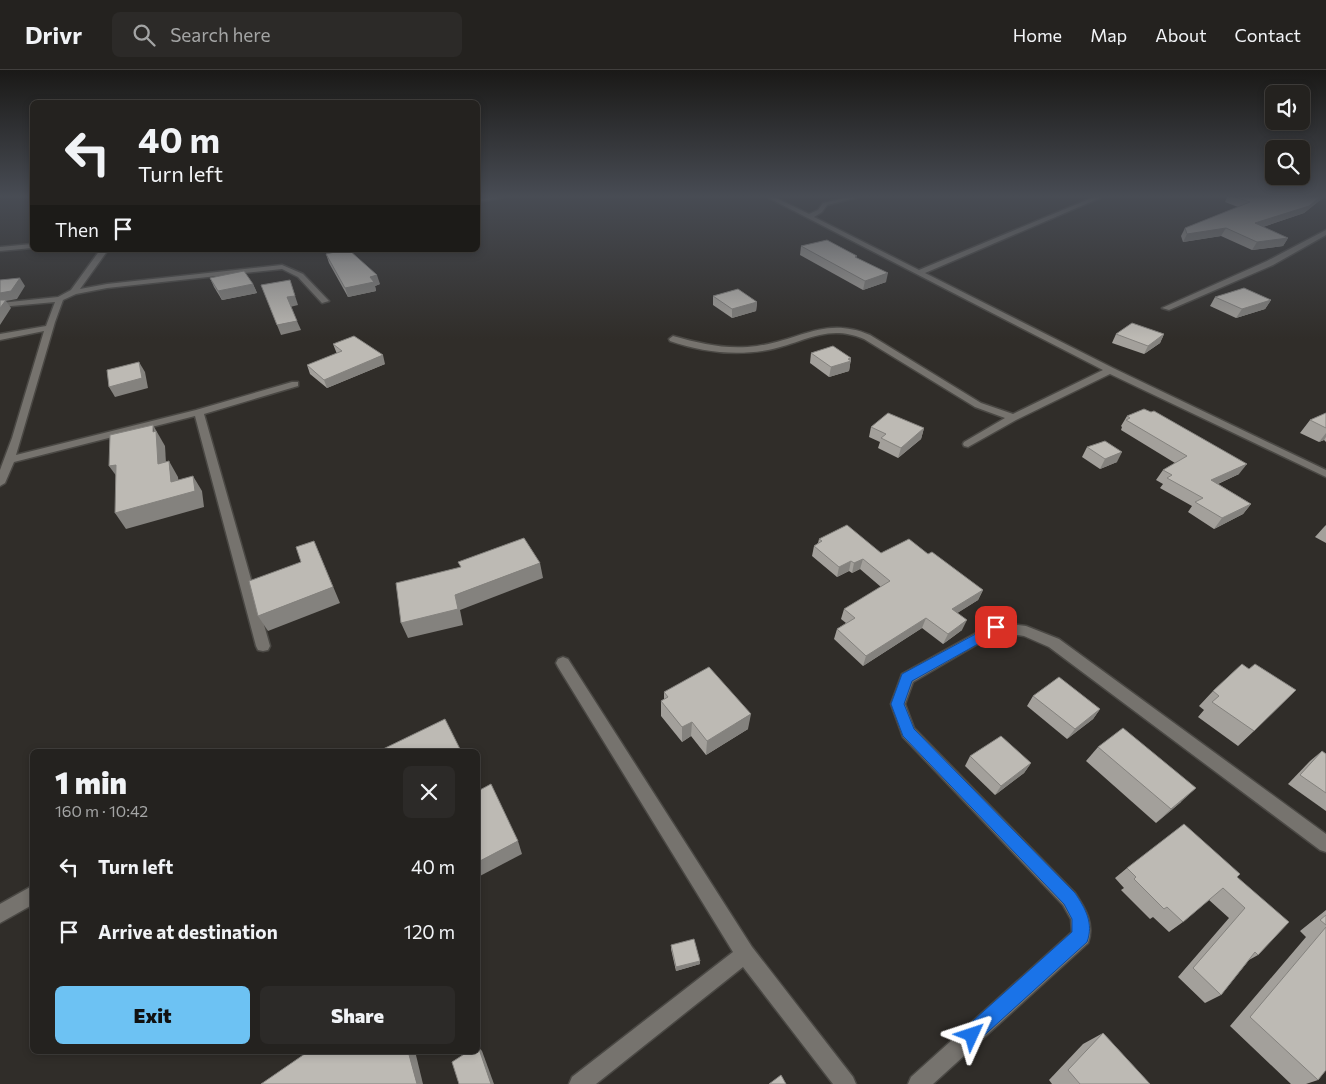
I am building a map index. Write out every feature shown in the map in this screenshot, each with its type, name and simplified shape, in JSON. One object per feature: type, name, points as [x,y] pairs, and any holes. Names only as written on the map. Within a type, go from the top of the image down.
[{"type":"street","points":[[866,244],[1110,370],[1326,474]]},
{"type":"street","points":[[920,272],[986,244]]},
{"type":"street","points":[[1166,308],[1270,263],[1304,244]]},
{"type":"street","points":[[0,249],[30,246]]},
{"type":"street","points":[[74,292],[103,252]]},
{"type":"street","points":[[0,305],[60,299],[74,292],[107,286],[282,267],[292,269],[301,275],[325,301]]},
{"type":"street","points":[[0,483],[11,460],[48,328],[60,299]]},
{"type":"street","points":[[0,337],[48,328]]},
{"type":"street","points":[[673,339],[697,348],[719,351],[751,349],[785,343],[820,332],[845,328],[855,330],[978,405],[1013,418]]},
{"type":"street","points":[[968,444],[1013,418],[1110,370]]},
{"type":"street","points":[[11,460],[199,412],[295,384]]},
{"type":"street","points":[[199,412],[263,646]]},
{"type":"street","points":[[918,1084],[1081,936],[1080,917],[1069,899],[1029,855],[908,732],[898,704],[907,678],[996,627],[1026,631],[1054,643],[1118,688],[1326,844]]},
{"type":"street","points":[[563,663],[744,954],[846,1084]]},
{"type":"street","points":[[0,914],[30,896]]},
{"type":"street","points":[[579,1084],[744,954]]},
{"type":"building","points":[[835,244],[857,256],[855,257],[888,273],[865,281],[801,246]]},
{"type":"building","points":[[351,252],[377,275],[370,277],[374,282],[345,288],[326,254]]},
{"type":"building","points":[[244,271],[253,284],[218,291],[210,278]]},
{"type":"building","points":[[20,278],[11,291],[0,293],[0,280]]},
{"type":"building","points":[[290,280],[295,296],[287,297],[297,321],[277,325],[261,285]]},
{"type":"building","points":[[1244,288],[1271,300],[1242,309],[1215,297]]},
{"type":"building","points":[[738,289],[757,302],[732,309],[713,296]]},
{"type":"building","points":[[0,300],[6,300],[0,308]]},
{"type":"building","points":[[1132,323],[1164,334],[1148,346],[1116,334]]},
{"type":"building","points":[[354,336],[383,355],[324,380],[307,365],[342,351],[333,344]]},
{"type":"building","points":[[833,346],[851,358],[848,359],[851,361],[831,367],[811,353]]},
{"type":"building","points":[[139,362],[142,378],[109,387],[107,370]]},
{"type":"building","points":[[1144,409],[1151,412],[1154,411],[1247,464],[1211,480],[1251,504],[1222,518],[1195,502],[1203,498],[1167,478],[1172,475],[1163,470],[1187,456],[1126,420],[1130,418],[1127,416]]},
{"type":"building","points":[[888,413],[924,428],[901,448],[881,438],[886,434],[871,427]]},
{"type":"building","points":[[1326,413],[1326,428],[1310,420]]},
{"type":"building","points":[[153,425],[153,432],[156,431],[158,464],[169,461],[171,482],[193,476],[195,491],[115,513],[116,465],[109,466],[110,435]]},
{"type":"building","points":[[1105,441],[1122,452],[1105,459],[1087,447]]},
{"type":"building","points":[[847,525],[881,553],[909,539],[928,554],[932,552],[983,590],[952,609],[967,620],[948,634],[926,618],[866,656],[837,629],[855,618],[844,609],[890,581],[863,559],[854,563],[851,561],[839,567],[814,546],[822,541],[819,539]]},
{"type":"building","points":[[524,538],[540,563],[455,595],[458,609],[401,623],[396,583],[461,567],[458,562]]},
{"type":"building","points":[[314,541],[333,587],[258,616],[249,581],[301,562],[296,547]]},
{"type":"building","points":[[1242,664],[1249,669],[1255,664],[1296,690],[1254,731],[1212,702],[1219,696],[1213,691]]},
{"type":"building","points":[[709,667],[751,714],[707,741],[692,722],[682,727],[661,701],[668,697],[664,692]]},
{"type":"building","points":[[1059,677],[1100,709],[1075,729],[1033,696]]},
{"type":"building","points":[[445,719],[460,749],[383,749]]},
{"type":"building","points":[[1123,728],[1196,788],[1171,809],[1098,747]]},
{"type":"building","points":[[1001,736],[1031,763],[1001,786],[970,756]]},
{"type":"building","points":[[1322,751],[1326,754],[1326,793],[1300,775]]},
{"type":"building","points":[[491,784],[518,841],[480,861],[480,790]]},
{"type":"building","points":[[1184,824],[1240,874],[1237,877],[1289,922],[1258,955],[1255,952],[1221,995],[1193,968],[1245,908],[1223,888],[1183,922],[1167,907],[1164,909],[1134,879],[1136,877],[1127,868]]},
{"type":"building","points":[[1326,915],[1326,925],[1320,920]]},
{"type":"building","points":[[1326,927],[1326,1070],[1318,1080],[1250,1017]]},
{"type":"building","points":[[694,939],[700,961],[676,967],[671,945]]},
{"type":"building","points":[[1103,1033],[1150,1084],[1080,1084],[1068,1070]]},
{"type":"building","points":[[480,1052],[491,1084],[459,1084],[452,1062],[464,1054],[480,1054]]},
{"type":"building","points":[[305,1054],[409,1054],[417,1084],[261,1084]]},
{"type":"building","points":[[781,1075],[786,1084],[769,1084]]},
{"type":"route","points":[[972,1035],[1081,936],[1080,917],[1069,899],[1029,855],[908,732],[898,704],[907,678],[996,627]]}]
